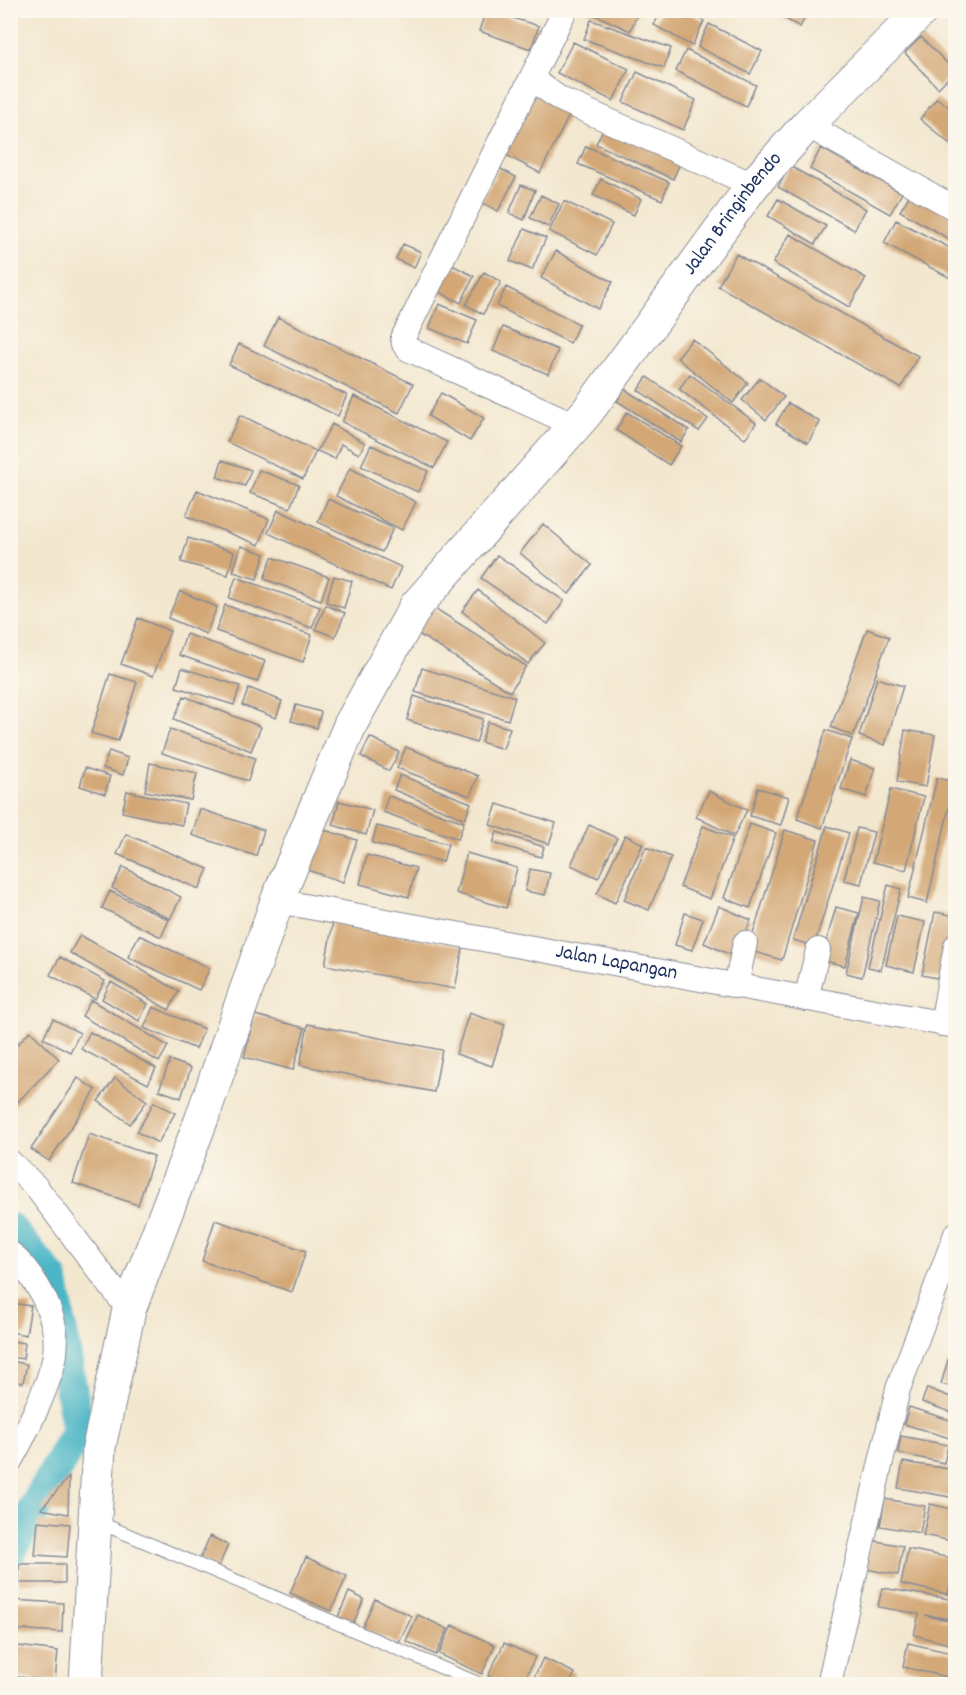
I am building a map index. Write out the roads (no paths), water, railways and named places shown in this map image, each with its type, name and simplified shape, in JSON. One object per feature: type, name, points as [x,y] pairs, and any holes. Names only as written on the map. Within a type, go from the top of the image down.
[{"type":"street","points":[[565,10],[403,338],[408,349],[570,431]]},
{"type":"street","name":"Jalan Bringinbendo","points":[[86,1684],[99,1447],[129,1310],[202,1118],[278,901],[350,725],[416,606],[587,412],[753,185],[807,125],[922,10]]},
{"type":"street","points":[[532,79],[560,99],[753,185]]},
{"type":"street","points":[[807,125],[956,208]]},
{"type":"street","name":"Jalan Lapangan","points":[[278,901],[949,1025]]},
{"type":"street","points":[[736,986],[746,943]]},
{"type":"street","points":[[949,1025],[956,946]]},
{"type":"street","points":[[806,999],[818,950]]},
{"type":"street","points":[[10,1162],[36,1187],[129,1310]]},
{"type":"street","points":[[829,1684],[898,1389],[956,1234]]},
{"type":"street","points":[[10,1253],[28,1270],[55,1329],[54,1363],[10,1461]]},
{"type":"lane","points":[[94,1520],[480,1684]]},
{"type":"waterway","points":[[10,1229],[52,1279],[78,1430],[10,1552]]}]
